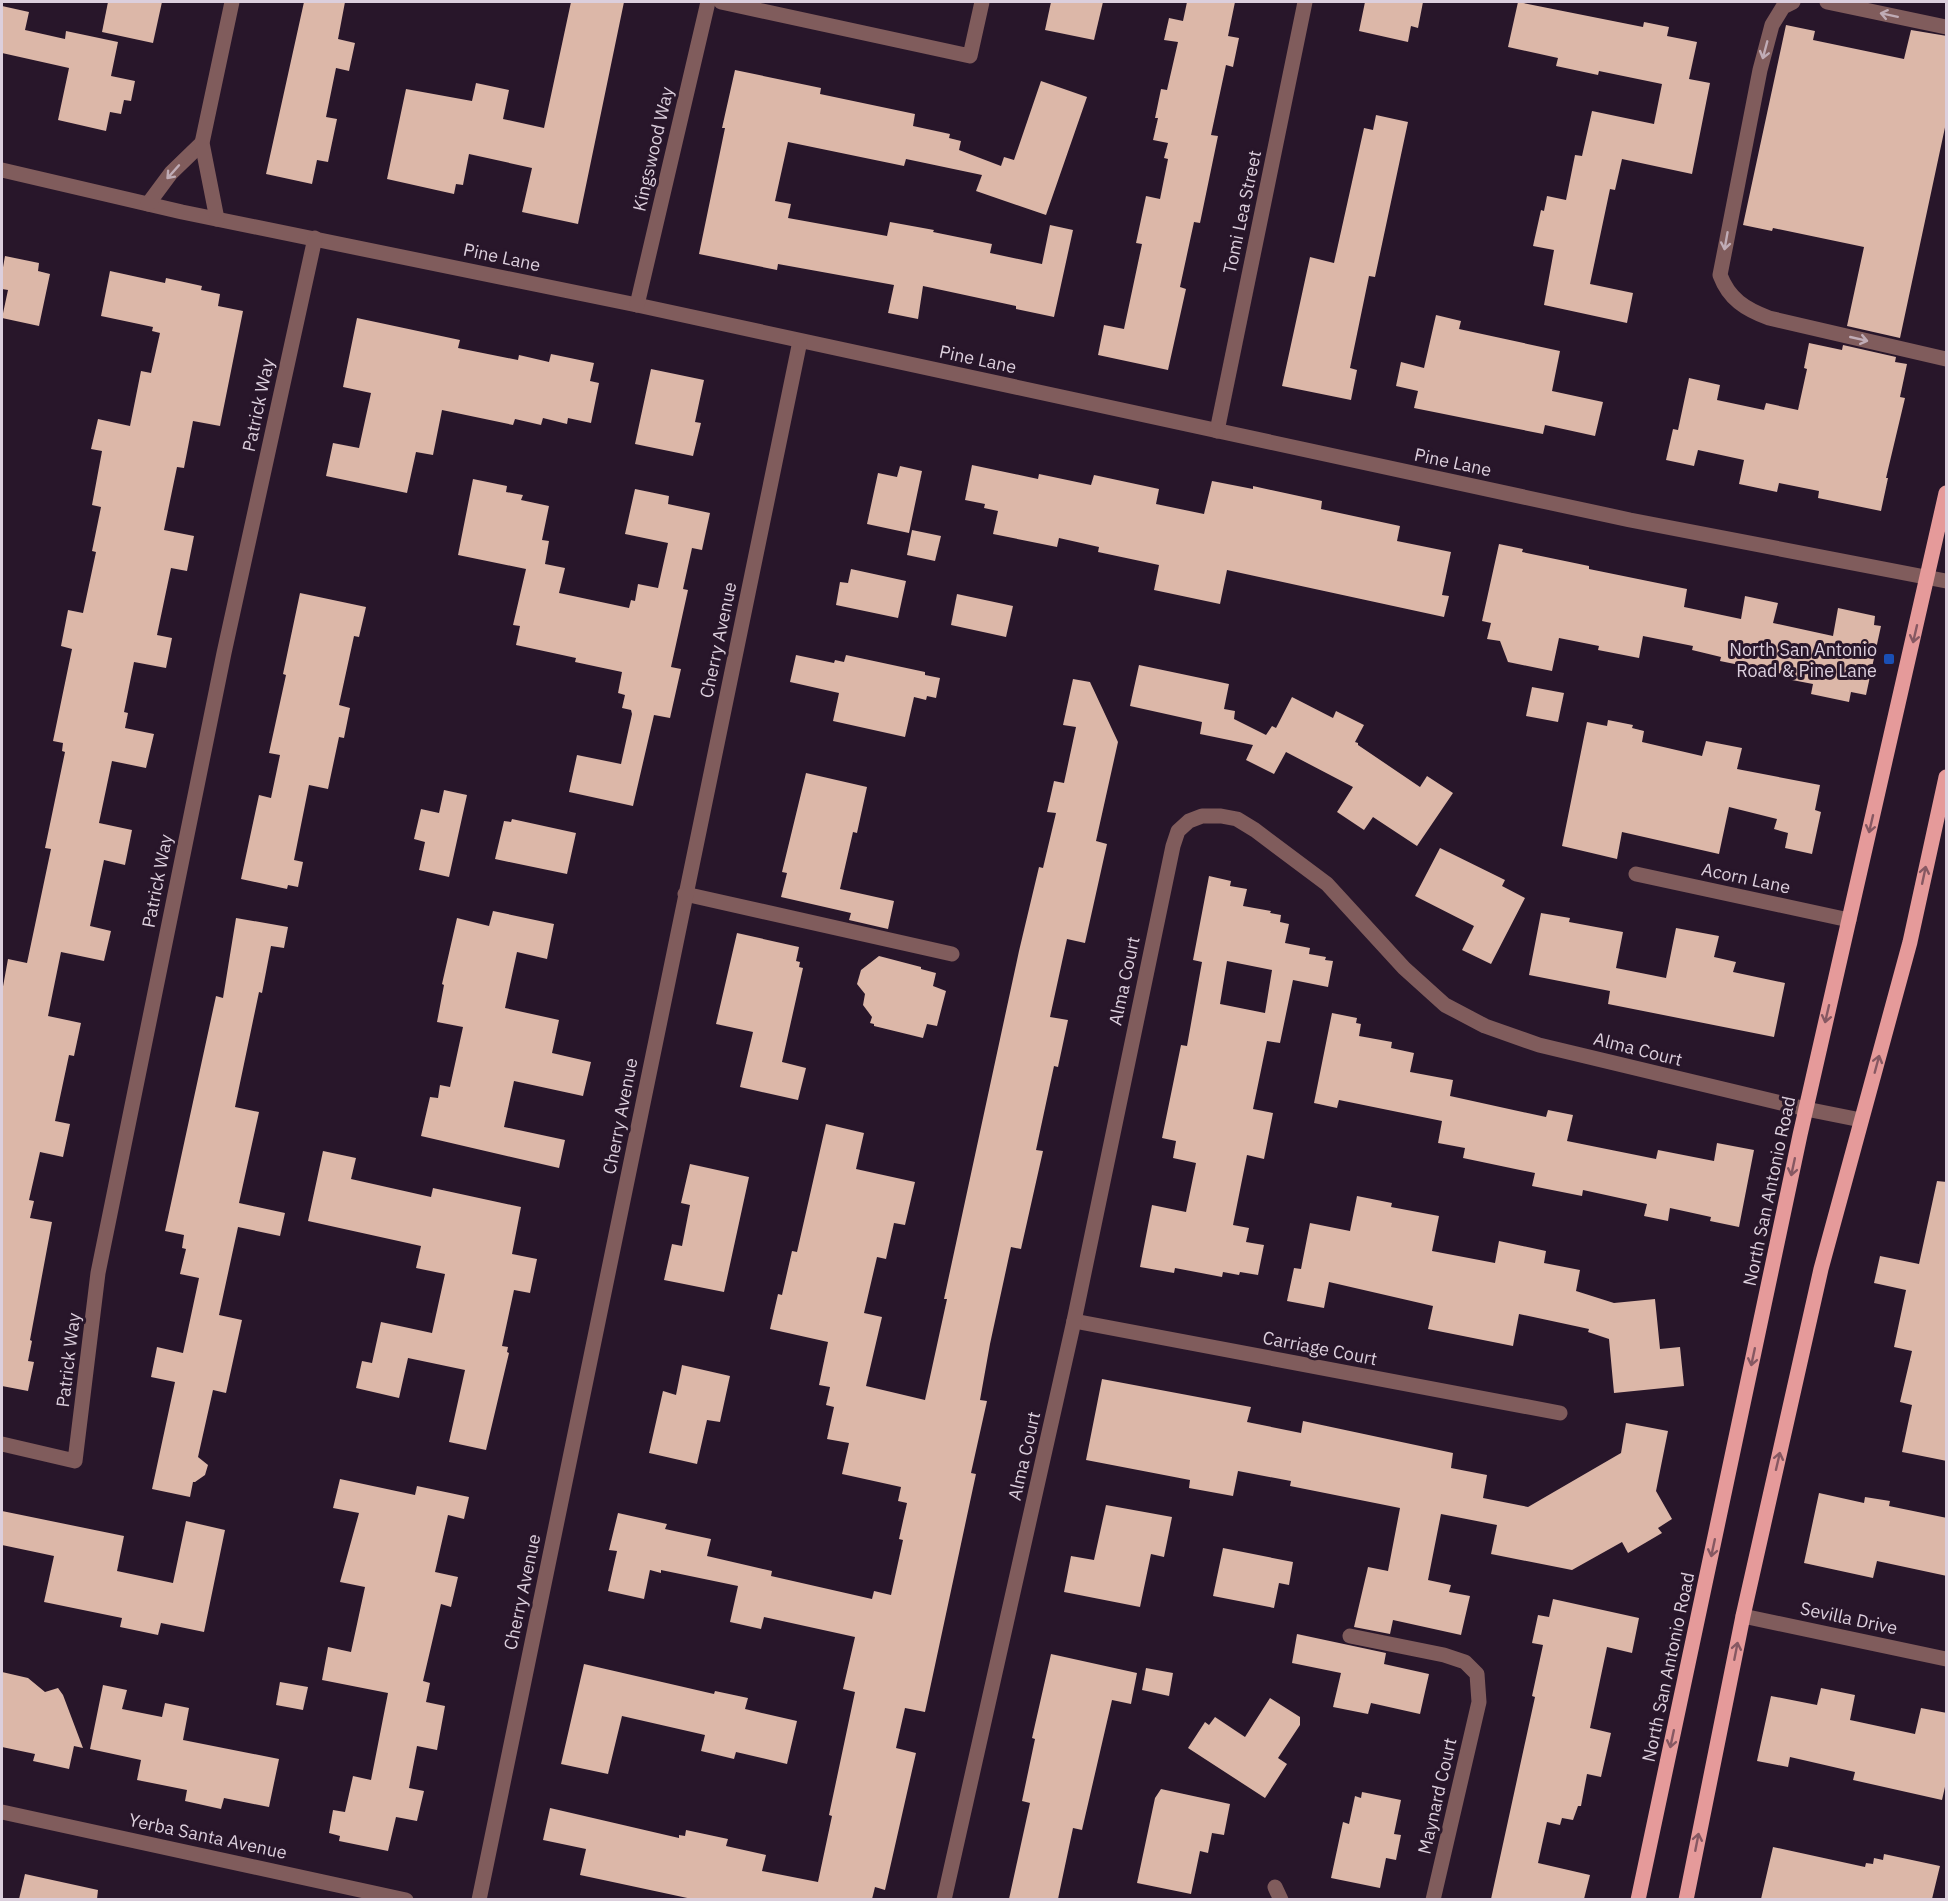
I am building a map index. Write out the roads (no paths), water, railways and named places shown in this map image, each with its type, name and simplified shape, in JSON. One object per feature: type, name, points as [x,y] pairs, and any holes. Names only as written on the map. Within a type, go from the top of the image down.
[{"type":"main road","name":"North San Antonio Road","points":[[1638,1899],[1806,1109],[1947,493]]},
{"type":"main road","points":[[1686,1899],[1743,1616],[1821,1269],[1910,942],[1943,811],[1947,777]]},
{"type":"street","points":[[217,219],[202,143],[232,2]]},
{"type":"street","name":"Kingswood Way","points":[[637,305],[708,2]]},
{"type":"street","points":[[721,2],[970,56],[982,2]]},
{"type":"street","name":"Tomi Lea Street","points":[[1217,431],[1305,2]]},
{"type":"street","points":[[1793,2],[1783,8],[1772,25],[1760,70],[1720,275],[1725,287],[1735,300],[1750,310],[1769,318],[1947,359]]},
{"type":"street","points":[[1827,2],[1947,27]]},
{"type":"street","points":[[148,204],[171,173],[202,143]]},
{"type":"street","name":"Pine Lane","points":[[2,171],[217,219],[637,305],[1630,520],[1947,581]]},
{"type":"street","name":"Patrick Way","points":[[2,1444],[75,1461],[98,1273],[224,653],[315,238]]},
{"type":"street","name":"Cherry Avenue","points":[[479,1899],[800,341]]},
{"type":"street","name":"Alma Court","points":[[944,1899],[1074,1321],[1173,846],[1178,831],[1189,821],[1202,816],[1221,816],[1237,819],[1255,830],[1327,884],[1404,968],[1445,1005],[1485,1026],[1539,1045],[1861,1120]]},
{"type":"street","name":"Acorn Lane","points":[[1636,874],[1849,920]]},
{"type":"street","points":[[685,894],[952,954]]},
{"type":"street","name":"Carriage Court","points":[[1074,1321],[1560,1413]]},
{"type":"street","name":"Sevilla Drive","points":[[1743,1616],[1947,1659]]},
{"type":"street","name":"Maynard Court","points":[[1350,1636],[1444,1655],[1465,1662],[1477,1674],[1479,1702],[1433,1899]]},
{"type":"street","name":"Yerba Santa Avenue","points":[[2,1812],[406,1899]]},
{"type":"place","name":"North San Antonio Road & Pine Lane","points":[[1889,659]]}]
